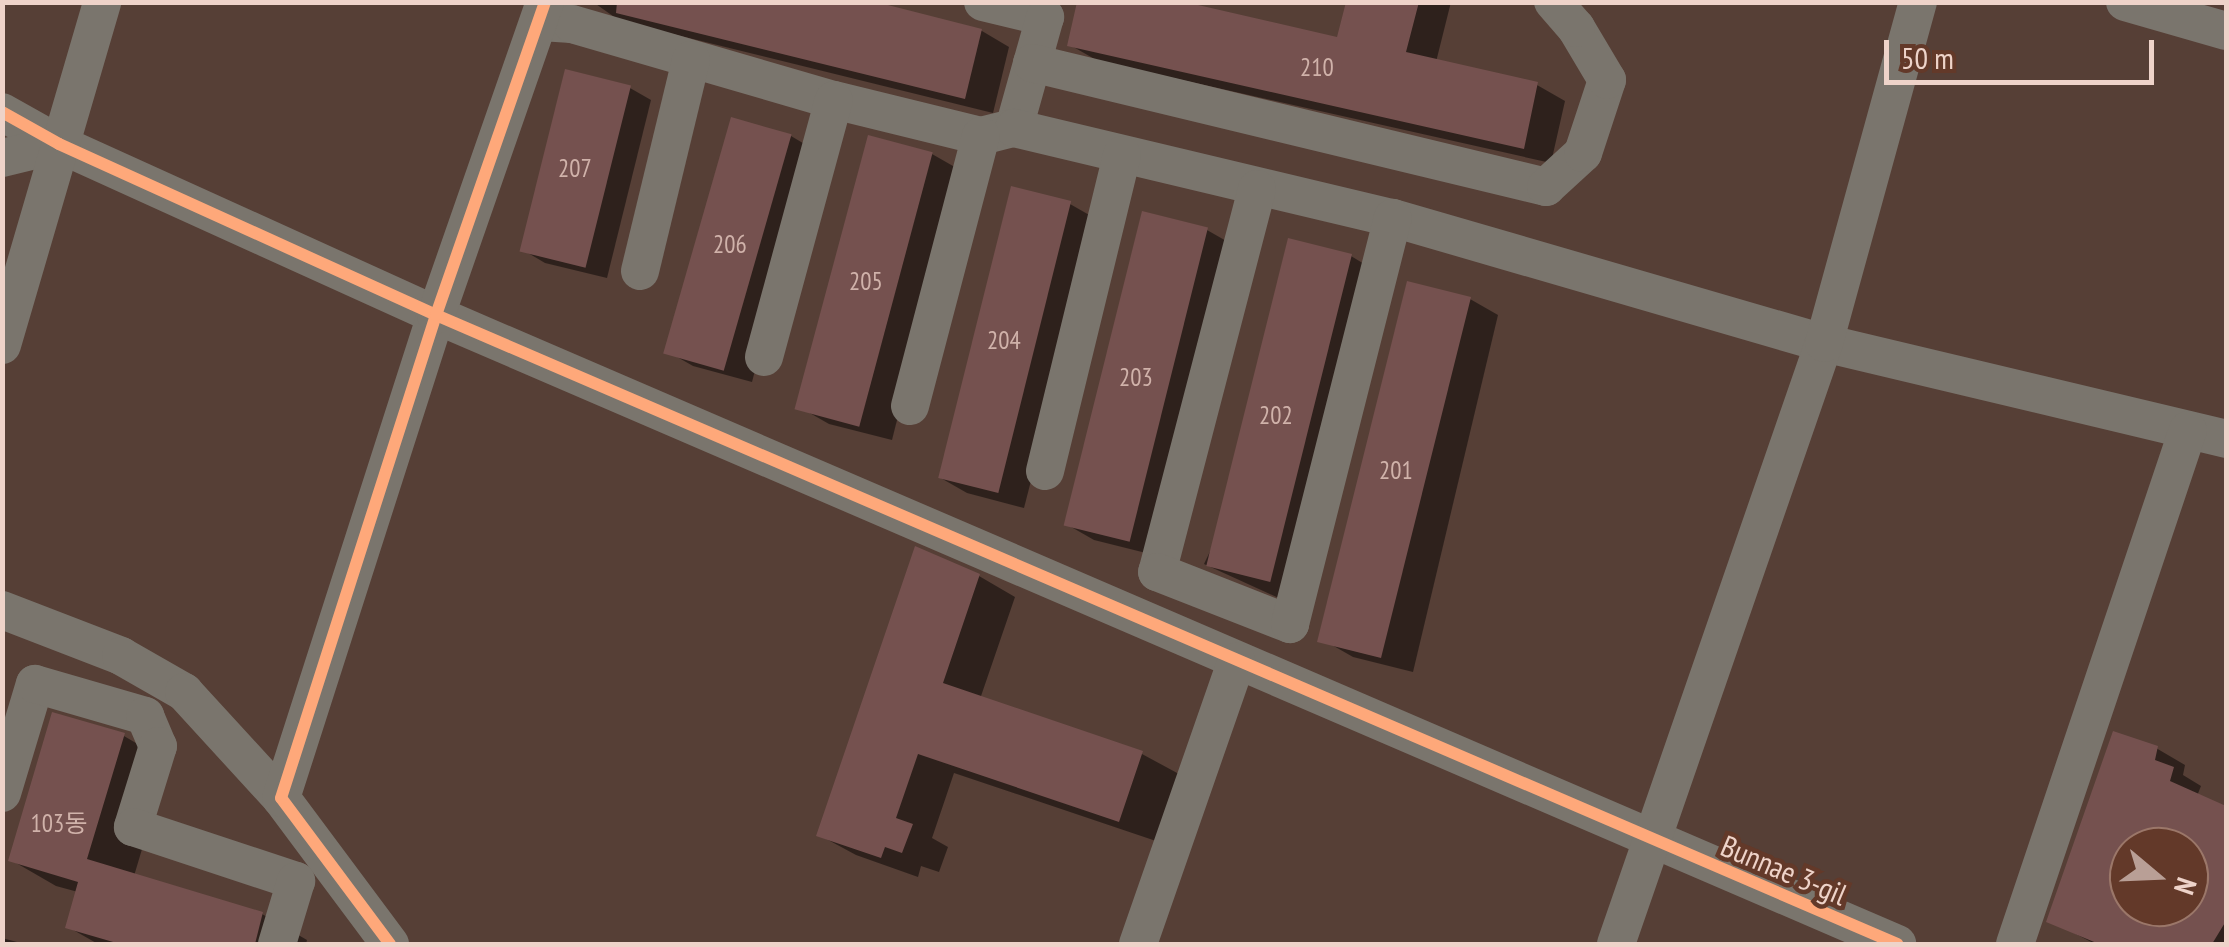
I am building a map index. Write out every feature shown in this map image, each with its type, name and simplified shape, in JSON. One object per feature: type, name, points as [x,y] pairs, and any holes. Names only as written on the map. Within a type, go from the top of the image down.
[{"type":"street","points":[[2,344],[102,2]]},
{"type":"street","points":[[910,406],[997,132],[1032,63],[1047,10],[983,2]]},
{"type":"street","points":[[1032,63],[1546,188],[1583,152],[1606,80],[1576,28],[1553,2]]},
{"type":"street","points":[[1616,944],[1824,343],[1918,2]]},
{"type":"street","points":[[2125,2],[2226,31]]},
{"type":"street","points":[[281,798],[436,315],[559,13],[691,60],[834,100],[1122,155],[1258,190],[1393,218],[1824,343],[2226,439]]},
{"type":"street","points":[[640,271],[691,60]]},
{"type":"street","points":[[764,357],[834,100]]},
{"type":"street","name":"Bunnae 3-gil","points":[[2,112],[60,144],[436,315],[1651,841],[1898,944]]},
{"type":"street","points":[[2,158],[60,144]]},
{"type":"street","points":[[1045,471],[1122,155]]},
{"type":"street","points":[[1258,190],[1157,572],[1290,624],[1393,218]]},
{"type":"street","points":[[2015,944],[2188,430]]},
{"type":"street","points":[[2,610],[121,656],[184,692],[281,798],[390,944]]},
{"type":"street","points":[[112,706],[121,656]]},
{"type":"street","points":[[1138,944],[1236,662]]},
{"type":"street","points":[[2,793],[35,684],[145,716],[158,746],[133,827],[296,881],[277,944]]},
{"type":"building","points":[[617,2],[876,2],[982,29],[965,99],[616,13]]},
{"type":"building","points":[[1077,2],[1185,2],[1337,37],[1346,2],[1419,2],[1406,52],[1538,82],[1524,149],[1067,46]]},
{"type":"building","points":[[565,69],[631,85],[585,268],[520,251]]},
{"type":"building","points":[[731,117],[792,134],[724,371],[663,353]]},
{"type":"building","points":[[868,135],[933,152],[859,427],[794,409]]},
{"type":"building","points":[[1011,186],[1071,201],[998,493],[938,478]]},
{"type":"building","points":[[1142,211],[1208,227],[1130,542],[1064,525]]},
{"type":"building","points":[[1288,238],[1352,254],[1270,582],[1206,566]]},
{"type":"building","points":[[1407,281],[1471,297],[1381,658],[1317,642]]},
{"type":"building","points":[[915,546],[980,574],[943,683],[1143,751],[1119,822],[918,754],[896,818],[913,824],[902,853],[885,847],[881,858],[816,836]]},
{"type":"building","points":[[52,712],[125,733],[87,859],[263,912],[255,944],[120,944],[65,928],[78,882],[8,861]]},
{"type":"building","points":[[2113,731],[2158,746],[2155,760],[2174,767],[2170,781],[2226,806],[2226,921],[2212,944],[2099,944],[2046,922]]},
{"type":"cycle path","points":[[390,944],[281,798],[436,315],[545,2]]},
{"type":"cycle path","points":[[2,112],[59,144],[436,315],[1897,944]]}]
